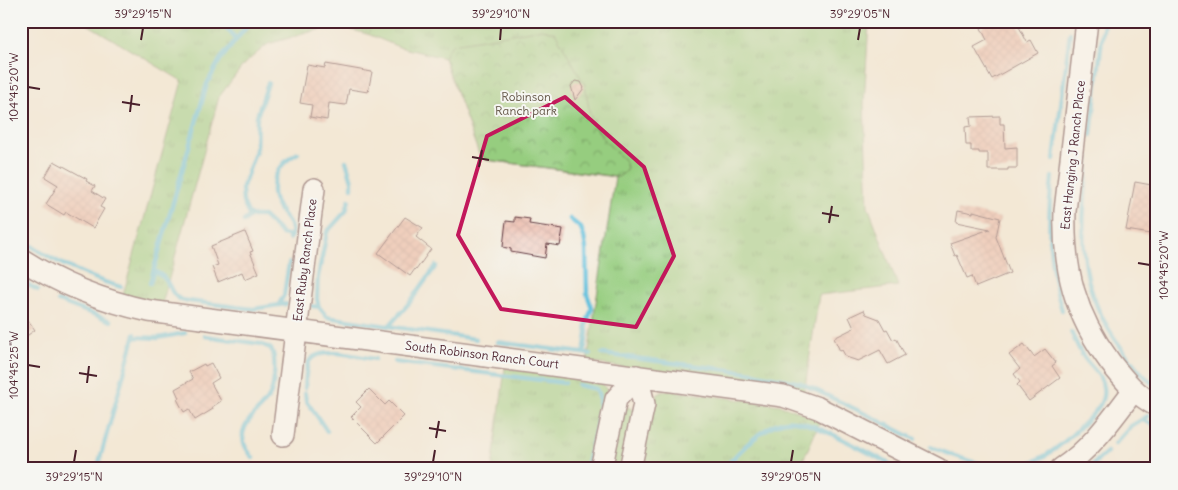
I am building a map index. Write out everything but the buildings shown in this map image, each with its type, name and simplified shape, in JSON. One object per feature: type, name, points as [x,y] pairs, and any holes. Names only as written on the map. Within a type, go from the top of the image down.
[{"type":"street","name":"East Hanging J Ranch Place","points":[[1088,21],[1065,210],[1067,265],[1076,301],[1103,353],[1133,391],[1157,406]]},
{"type":"street","name":"East Ruby Ranch Place","points":[[283,435],[314,189]]},
{"type":"street","name":"South Robinson Ranch Court","points":[[21,259],[72,287],[105,300],[170,315],[783,396],[818,408],[938,469]]},
{"type":"street","points":[[601,469],[616,399],[637,376]]},
{"type":"street","points":[[630,469],[644,404],[637,376]]},
{"type":"street","points":[[1061,469],[1083,452],[1133,391]]},
{"type":"highlighted area","points":[[565,97],[644,167],[674,256],[636,327],[501,309],[458,235],[487,136]]},
{"type":"green space","points":[[82,21],[869,21],[864,104],[868,206],[898,286],[819,295],[804,394],[587,362],[615,177],[487,160],[479,154],[444,58],[399,47],[370,35],[335,25],[268,44],[244,64],[219,97],[162,304],[123,295],[182,81]]},
{"type":"green space","name":"Robinson Ranch park","points":[[542,29],[555,32],[585,85],[590,115],[603,139],[625,161],[627,168],[618,177],[487,160],[479,154],[444,58],[447,50],[453,44]]},
{"type":"green space","points":[[505,368],[601,381],[609,394],[593,469],[492,469]]},
{"type":"green space","points":[[668,390],[781,405],[821,420],[799,469],[638,469],[652,403],[658,394]]},
{"type":"green space","points":[[628,407],[633,410],[622,469],[609,469],[624,408]]},
{"type":"waterway","points":[[221,21],[236,39]]},
{"type":"waterway","points":[[150,283],[207,84],[220,60],[251,21]]},
{"type":"waterway","points":[[1091,135],[1104,21]]},
{"type":"waterway","points":[[1054,159],[1070,33]]},
{"type":"waterway","points":[[268,83],[257,116],[256,150],[242,189],[243,202],[248,213],[253,216],[263,216],[282,234],[291,236]]},
{"type":"waterway","points":[[289,239],[291,234],[290,226],[275,201],[273,185],[275,177],[284,163],[298,153]]},
{"type":"waterway","points":[[1088,156],[1083,233],[1084,257],[1088,280],[1107,326],[1134,365],[1157,387]]},
{"type":"waterway","points":[[346,161],[352,181],[352,188]]},
{"type":"waterway","points":[[1052,177],[1049,211],[1051,261],[1062,310]]},
{"type":"waterway","points":[[319,307],[317,299],[318,277],[327,232],[346,211],[349,200]]},
{"type":"waterway","points":[[244,221],[251,215]]},
{"type":"waterway","points":[[570,219],[581,228],[586,249],[587,294],[592,308],[586,325],[584,353]]},
{"type":"waterway","points":[[21,238],[31,246],[69,267],[96,279],[121,287]]},
{"type":"waterway","points":[[279,304],[284,295],[289,263]]},
{"type":"waterway","points":[[389,326],[410,302],[436,266]]},
{"type":"waterway","points":[[154,271],[167,281],[174,295],[181,300],[253,309],[286,304]]},
{"type":"waterway","points":[[21,281],[38,290]]},
{"type":"waterway","points":[[58,301],[111,321]]},
{"type":"waterway","points":[[312,306],[319,307],[327,317],[476,339]]},
{"type":"waterway","points":[[931,447],[975,462],[1011,467],[1045,456],[1063,443],[1094,413],[1103,399],[1102,382],[1083,356],[1071,332]]},
{"type":"waterway","points":[[134,337],[158,338],[185,333]]},
{"type":"waterway","points":[[97,469],[135,334]]},
{"type":"waterway","points":[[205,336],[261,344],[270,348],[273,353],[274,372],[270,395],[251,418],[243,433],[244,444],[253,458]]},
{"type":"waterway","points":[[497,342],[590,354]]},
{"type":"waterway","points":[[305,388],[307,366],[315,356],[331,353],[375,359]]},
{"type":"waterway","points":[[602,354],[753,373],[801,383],[915,439]]},
{"type":"waterway","points":[[395,362],[565,383]]},
{"type":"waterway","points":[[578,385],[596,389],[599,396],[596,428],[585,469]]},
{"type":"waterway","points":[[305,393],[306,400],[327,431]]},
{"type":"waterway","points":[[1115,444],[1131,426],[1148,416]]},
{"type":"waterway","points":[[1142,420],[1157,426]]},
{"type":"waterway","points":[[724,469],[744,447],[761,433],[770,427],[787,421],[797,422],[826,432],[899,469]]},
{"type":"waterway","points":[[1088,469],[1107,452]]}]
